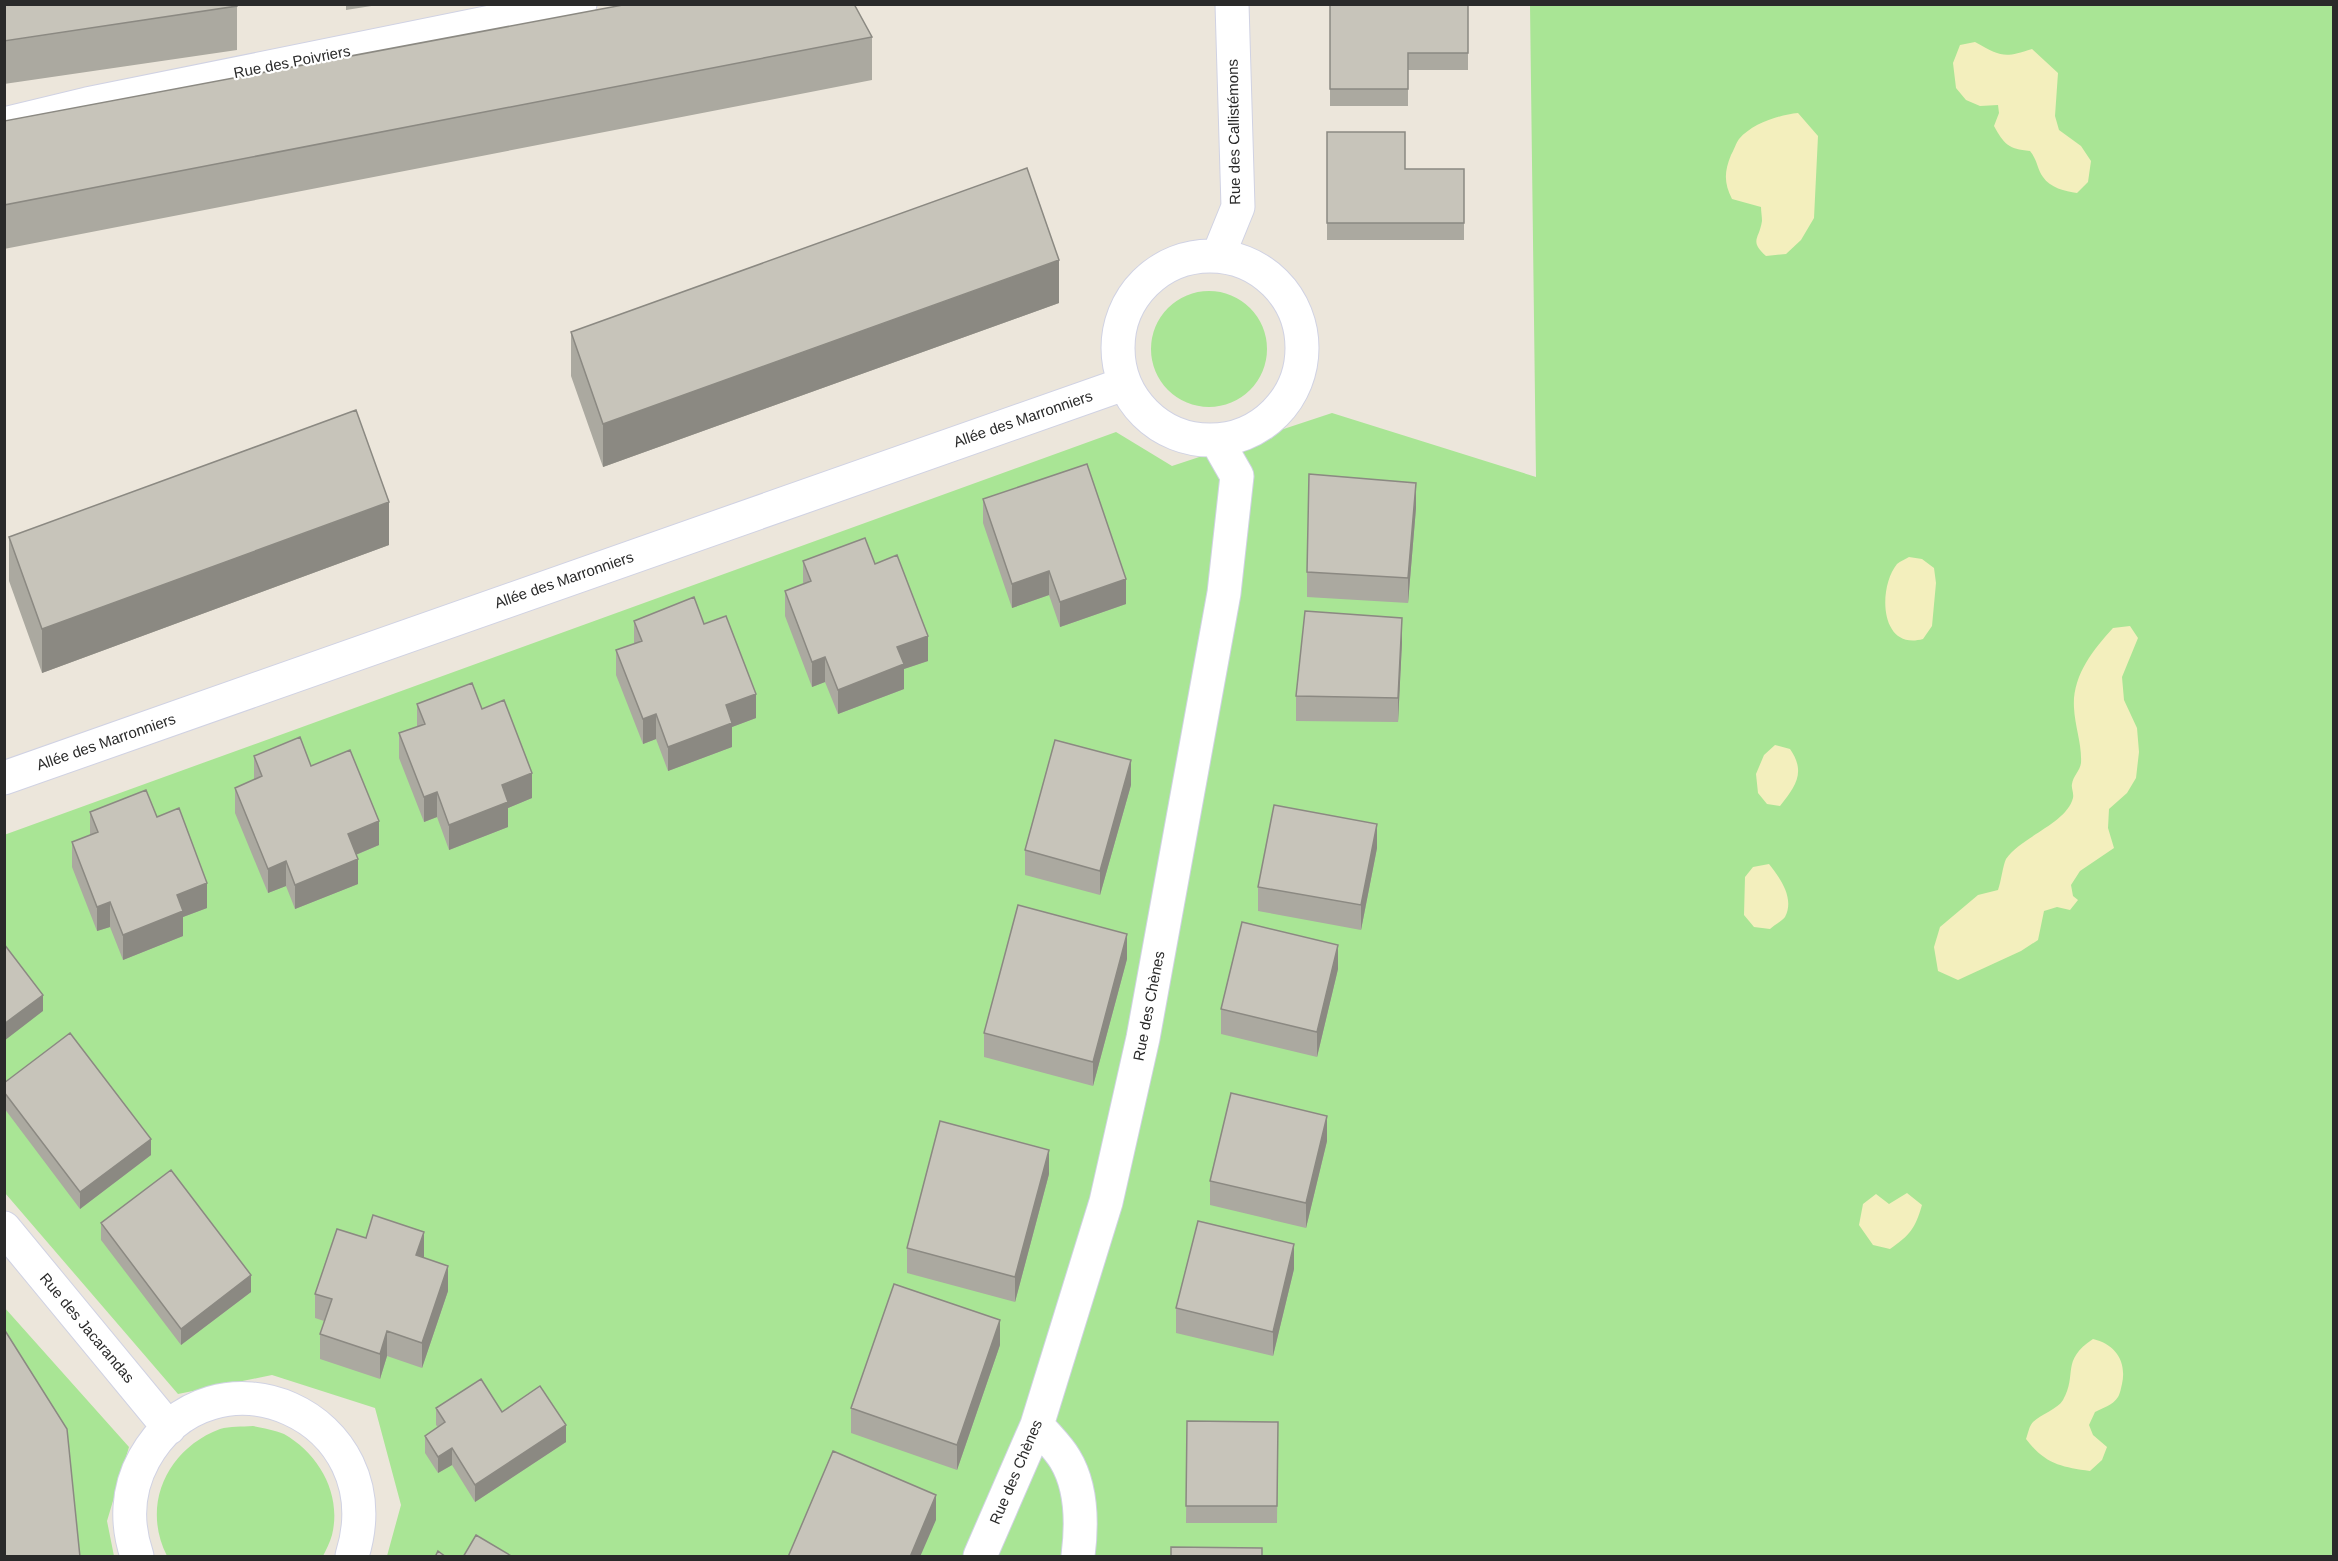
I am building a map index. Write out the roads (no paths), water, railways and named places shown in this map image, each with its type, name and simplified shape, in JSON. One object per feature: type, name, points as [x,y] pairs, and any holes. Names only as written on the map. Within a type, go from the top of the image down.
[{"type":"street","name":"Rue des Poivriers","points":[[4,124],[87,104],[580,4]]},
{"type":"street","name":"Rue des Callistémons","points":[[1218,256],[1238,207],[1232,4]]},
{"type":"street","points":[[1203,256],[1218,256],[1232,258],[1260,270],[1283,291],[1297,318],[1302,349],[1297,379],[1282,406],[1259,426],[1245,433],[1217,441],[1188,438],[1161,427],[1140,408],[1124,384],[1118,355],[1118,340],[1125,313],[1136,294],[1150,278],[1175,263],[1203,256]]},
{"type":"street","name":"Allée des Marronniers","points":[[4,777],[1124,384]]},
{"type":"street","name":"Rue des Chènes","points":[[980,1557],[1038,1425],[1106,1202],[1143,1038],[1224,593],[1237,476],[1217,441]]},
{"type":"street","name":"Rue des Jacarandas","points":[[4,1228],[169,1428]]},
{"type":"street","points":[[136,1557],[130,1528],[132,1488],[148,1451],[169,1428],[182,1418],[204,1407],[243,1399],[260,1400],[283,1406],[311,1421],[330,1436],[340,1449],[354,1478],[360,1510],[357,1542],[352,1557]]},
{"type":"street","points":[[1038,1425],[1065,1458],[1078,1486],[1080,1540],[1078,1557]]}]
